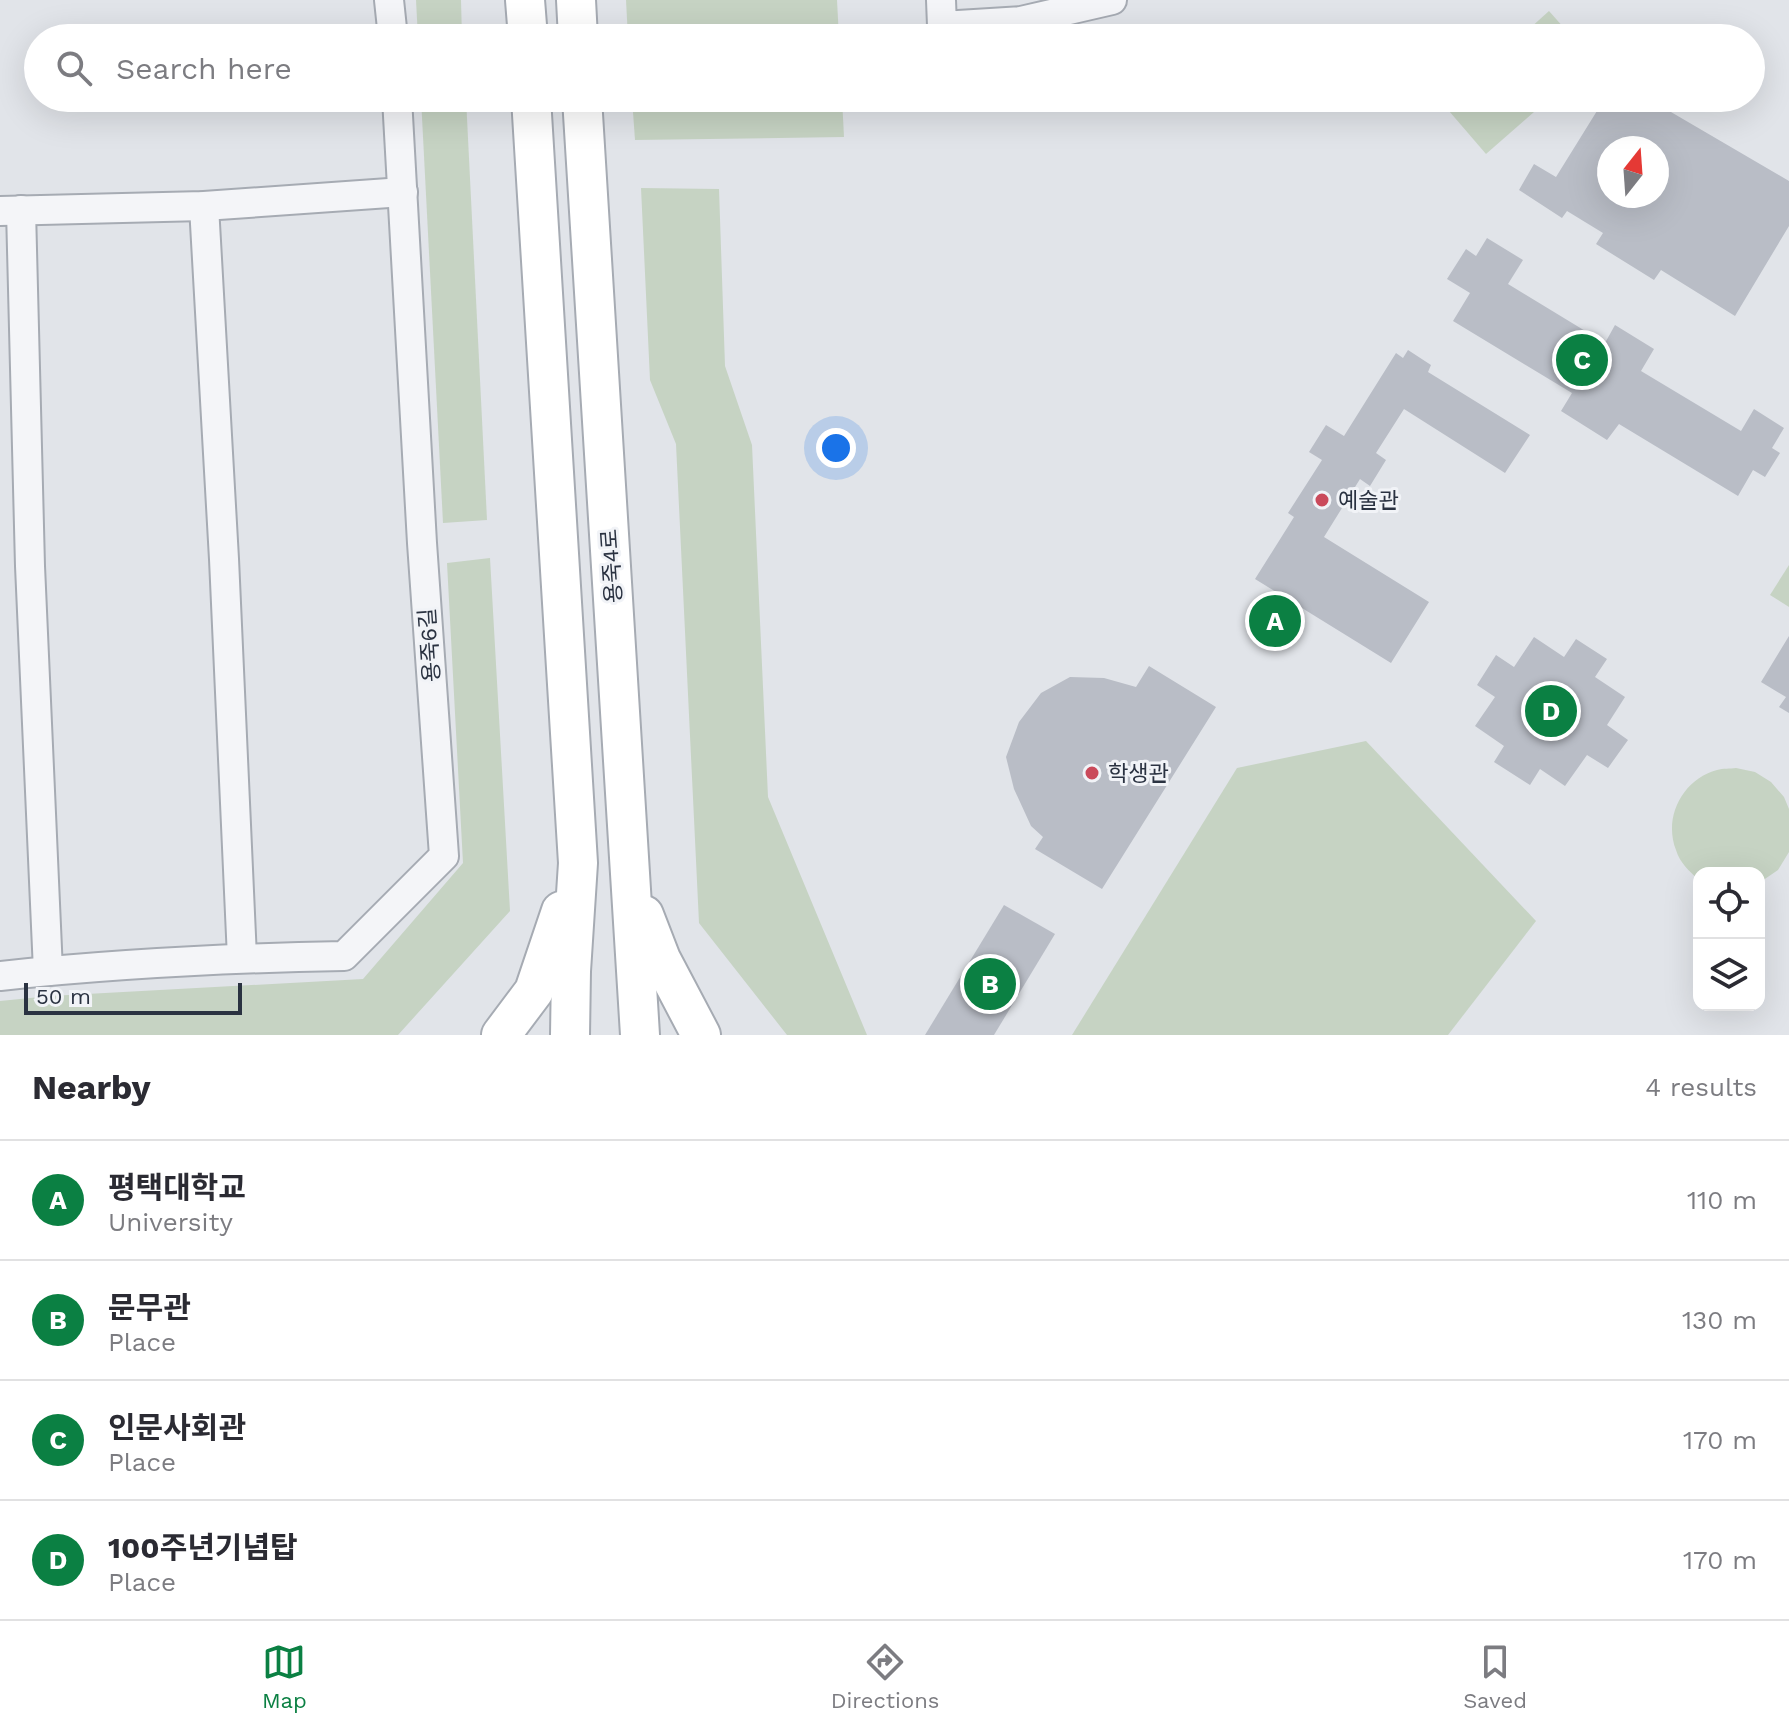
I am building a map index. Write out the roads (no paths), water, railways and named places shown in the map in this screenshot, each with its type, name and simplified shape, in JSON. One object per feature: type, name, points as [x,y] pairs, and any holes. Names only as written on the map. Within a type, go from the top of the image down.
[{"type":"main road","points":[[525,0],[527,24]]},
{"type":"main road","points":[[576,0],[577,24]]},
{"type":"main road","points":[[532,112],[578,863],[570,1035]]},
{"type":"main road","name":"용죽4로","points":[[583,112],[640,1035]]},
{"type":"main road","points":[[501,1035],[534,991],[578,863]]},
{"type":"main road","points":[[631,881],[661,959],[701,1035]]},
{"type":"street","points":[[389,0],[392,24]]},
{"type":"street","points":[[941,0],[942,24]]},
{"type":"street","points":[[974,24],[1021,21],[1112,0]]},
{"type":"street","name":"용죽6길","points":[[0,976],[242,958],[344,956],[444,856],[421,527],[398,112]]},
{"type":"street","points":[[48,971],[10,211],[204,206],[403,192]]},
{"type":"street","points":[[204,206],[242,958]]},
{"type":"place","name":"인문사회관","points":[[1582,360]]},
{"type":"place","name":"예술관","points":[[1322,500]]},
{"type":"place","name":"평택대학교","points":[[1275,621]]},
{"type":"place","name":"100주년기념탑","points":[[1551,711]]},
{"type":"place","name":"학생관","points":[[1092,773]]},
{"type":"place","name":"문무관","points":[[990,984]]}]
